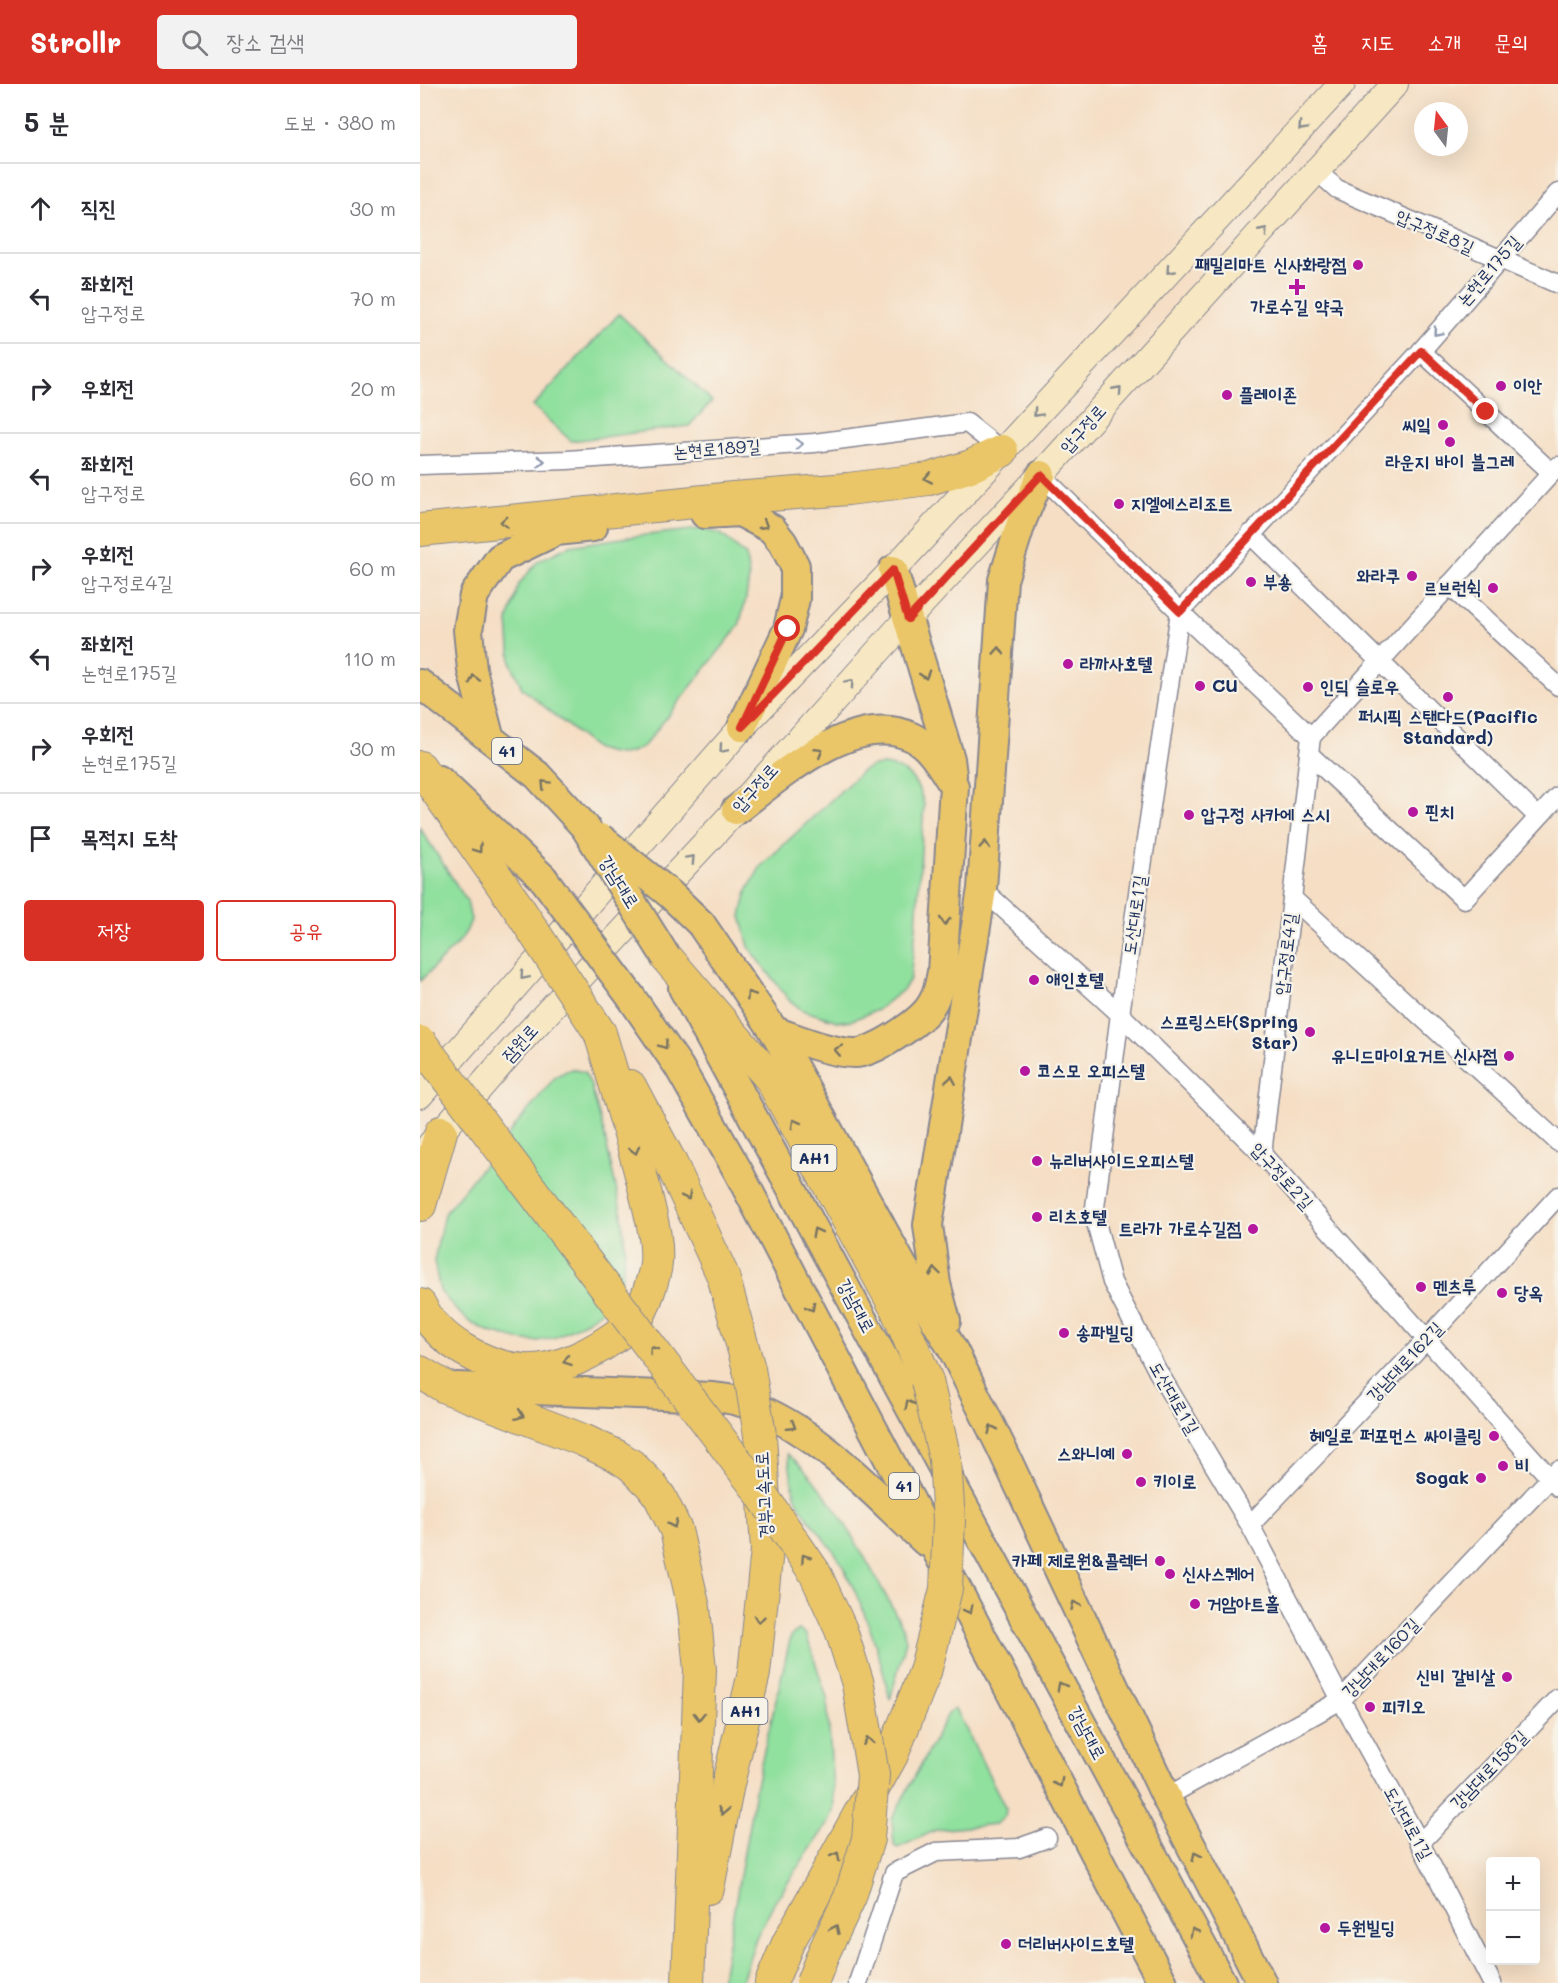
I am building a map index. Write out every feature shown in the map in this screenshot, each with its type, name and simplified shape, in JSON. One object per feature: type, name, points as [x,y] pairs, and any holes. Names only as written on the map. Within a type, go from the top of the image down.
[{"type":"highway","points":[[420,530],[918,480],[951,472],[1002,451]]},
{"type":"highway","name":"AH1","points":[[420,765],[517,906],[600,1033]]},
{"type":"highway","name":"AH1","points":[[666,957],[771,1079],[896,1308],[927,1381],[945,1459],[949,1521],[946,1589],[924,1672],[892,1755],[788,1943],[771,1983]]},
{"type":"highway","points":[[420,1305],[426,1317],[440,1332],[467,1351],[505,1367],[525,1370],[563,1364],[610,1341],[637,1320],[656,1264],[655,1236],[638,1158],[600,1033]]},
{"type":"highway","name":"경부고속도로","points":[[600,1033],[671,1163],[723,1276],[749,1369],[760,1436],[767,1550],[754,1673],[728,1784],[689,1983]]},
{"type":"highway","points":[[420,1042],[757,1488],[815,1573],[841,1630],[858,1684],[873,1786],[868,1839],[850,1897],[812,1983]]},
{"type":"highway","points":[[420,1205],[441,1132]]},
{"type":"highway","points":[[433,1380],[617,1455],[651,1485],[660,1497],[676,1530],[694,1608],[700,1670],[689,1983]]},
{"type":"main road","points":[[420,1095],[742,727],[893,570],[1343,84],[1373,109]]},
{"type":"main road","name":"압구정로","points":[[622,932],[1318,172],[1395,84]]},
{"type":"main road","points":[[953,1350],[936,1284],[928,1225],[982,889],[1003,580],[1022,520],[1041,475]]},
{"type":"main road","points":[[489,736],[472,670],[468,630],[474,595],[500,558],[556,531],[674,516],[740,512],[772,529],[783,543],[795,566],[795,599],[788,629],[742,727]]},
{"type":"main road","points":[[774,1031],[836,1051],[864,1052],[909,1026],[931,1006],[938,990],[942,972],[954,786],[950,759],[893,570]]},
{"type":"main road","name":"강남대로","points":[[420,684],[537,775],[585,827],[666,957],[1222,1983]]},
{"type":"main road","points":[[736,810],[783,774],[822,749],[851,735],[880,729],[905,735],[922,744],[938,760],[954,786]]},
{"type":"main road","name":"41","points":[[420,765],[543,878],[679,1067],[738,1170],[1163,1983]]},
{"type":"main road","points":[[585,827],[670,894],[701,924],[774,1031],[902,1265],[953,1350],[1166,1797],[1262,1983]]},
{"type":"main road","name":"잠원로","points":[[420,1157],[518,1044],[622,932]]},
{"type":"main road","points":[[433,1380],[713,1397],[741,1401],[790,1424],[822,1447],[939,1554]]},
{"type":"street","name":"압구정로8길","points":[[1318,172],[1336,189],[1558,284]]},
{"type":"street","name":"논현로175길","points":[[1180,612],[1421,351],[1558,193]]},
{"type":"street","points":[[1310,745],[1377,661],[1555,469],[1421,351]]},
{"type":"street","name":"논현로189길","points":[[420,465],[567,460],[803,443],[967,423],[1002,451]]},
{"type":"street","points":[[1041,475],[1464,899],[1558,796]]},
{"type":"street","points":[[1250,534],[1377,661],[1539,817]]},
{"type":"street","points":[[1449,585],[1558,686]]},
{"type":"street","name":"도산대로1길","points":[[1180,612],[1120,1014],[1094,1215],[1103,1255],[1112,1282],[1157,1370],[1250,1526],[1341,1700],[1420,1843],[1492,1983]]},
{"type":"street","name":"압구정로4길","points":[[1262,1154],[1310,745]]},
{"type":"street","name":"압구정로2길","points":[[982,889],[1120,1014],[1262,1154],[1555,1478]]},
{"type":"street","points":[[1293,899],[1558,1142]]},
{"type":"street","name":"강남대로162길","points":[[1250,1526],[1427,1339],[1558,1196]]},
{"type":"street","name":"강남대로160길","points":[[1166,1797],[1341,1700],[1555,1478]]},
{"type":"street","name":"강남대로158길","points":[[1420,1843],[1558,1698]]},
{"type":"street","points":[[858,1983],[894,1873],[936,1852],[1019,1848],[1047,1838]]},
{"type":"green space","points":[[619,314],[712,401],[689,426],[571,441],[533,406]]},
{"type":"green space","points":[[701,529],[721,534],[746,556],[749,578],[739,626],[644,746],[621,754],[596,749],[522,688],[511,663],[508,621],[519,584],[538,561],[569,546]]},
{"type":"green space","points":[[884,765],[900,769],[911,777],[919,789],[924,804],[916,928],[910,979],[904,989],[877,1010],[850,1021],[837,1021],[802,1010],[788,999],[749,947],[741,916],[747,891],[761,866],[862,771],[872,766]]},
{"type":"green space","points":[[420,828],[467,901],[471,920],[460,941],[420,981]]},
{"type":"green space","points":[[571,1069],[584,1072],[590,1083],[604,1133],[622,1215],[625,1247],[622,1278],[603,1310],[588,1320],[556,1337],[525,1341],[490,1332],[471,1323],[456,1310],[440,1291],[434,1261],[444,1214],[556,1076]]},
{"type":"green space","points":[[788,1454],[822,1490],[837,1512],[903,1627],[906,1641],[890,1700],[876,1646],[848,1577],[840,1561],[797,1500]]},
{"type":"green space","points":[[799,1630],[806,1634],[827,1698],[834,1807],[830,1820],[774,1903],[756,1938],[741,1983],[721,1983],[756,1785],[791,1636]]},
{"type":"green space","points":[[954,1709],[1006,1809],[1005,1816],[996,1824],[936,1830],[898,1848],[894,1846],[892,1819],[948,1714]]},
{"type":"place","name":"패밀리마트 신사화랑점","points":[[1358,265]]},
{"type":"place","name":"가로수길 약국","points":[[1297,287]]},
{"type":"place","name":"이안","points":[[1501,386]]},
{"type":"place","name":"플레이존","points":[[1227,395]]},
{"type":"place","name":"씨잌","points":[[1443,425]]},
{"type":"place","name":"라운지 바이 블그레","points":[[1450,442]]},
{"type":"place","name":"지엘에스리조트","points":[[1119,504]]},
{"type":"place","name":"와라쿠","points":[[1412,576]]},
{"type":"place","name":"부숑","points":[[1251,582]]},
{"type":"place","name":"르브런쉭","points":[[1493,588]]},
{"type":"place","name":"라까사호텔","points":[[1068,664]]},
{"type":"place","name":"CU","points":[[1200,686]]},
{"type":"place","name":"인딕 슬로우","points":[[1308,687]]},
{"type":"place","name":"퍼시픽 스탠다드(Pacific Standard)","points":[[1448,697]]},
{"type":"place","name":"핀치","points":[[1413,812]]},
{"type":"place","name":"압구정 사카에 스시","points":[[1189,815]]},
{"type":"place","name":"애인호텔","points":[[1034,980]]},
{"type":"place","name":"스프링스타(Spring Star)","points":[[1310,1032]]},
{"type":"place","name":"유니드마이요거트 신사점","points":[[1509,1056]]},
{"type":"place","name":"코스모 오피스텔","points":[[1025,1071]]},
{"type":"place","name":"뉴리버사이드오피스텔","points":[[1037,1161]]},
{"type":"place","name":"리츠호텔","points":[[1037,1217]]},
{"type":"place","name":"트라가 가로수길점","points":[[1253,1229]]},
{"type":"place","name":"멘츠루","points":[[1421,1287]]},
{"type":"place","name":"당옥","points":[[1502,1293]]},
{"type":"place","name":"송파빌딩","points":[[1064,1333]]},
{"type":"place","name":"헤일로 퍼포먼스 싸이클링","points":[[1494,1436]]},
{"type":"place","name":"스와니예","points":[[1127,1454]]},
{"type":"place","name":"비","points":[[1503,1466]]},
{"type":"place","name":"Sogak","points":[[1481,1478]]},
{"type":"place","name":"키이로","points":[[1141,1482]]},
{"type":"place","name":"카페 제로원&콜렉터","points":[[1160,1561]]},
{"type":"place","name":"신사스퀘어","points":[[1170,1574]]},
{"type":"place","name":"거암아트홀","points":[[1195,1604]]},
{"type":"place","name":"신비 갈비살","points":[[1507,1677]]},
{"type":"place","name":"피키오","points":[[1370,1707]]},
{"type":"place","name":"두원빌딩","points":[[1325,1928]]},
{"type":"place","name":"더리버사이드호텔","points":[[1006,1944]]},
{"type":"route","points":[[788,629],[742,727],[893,570],[908,619],[1041,475],[1180,612],[1421,351],[1486,412]]}]
